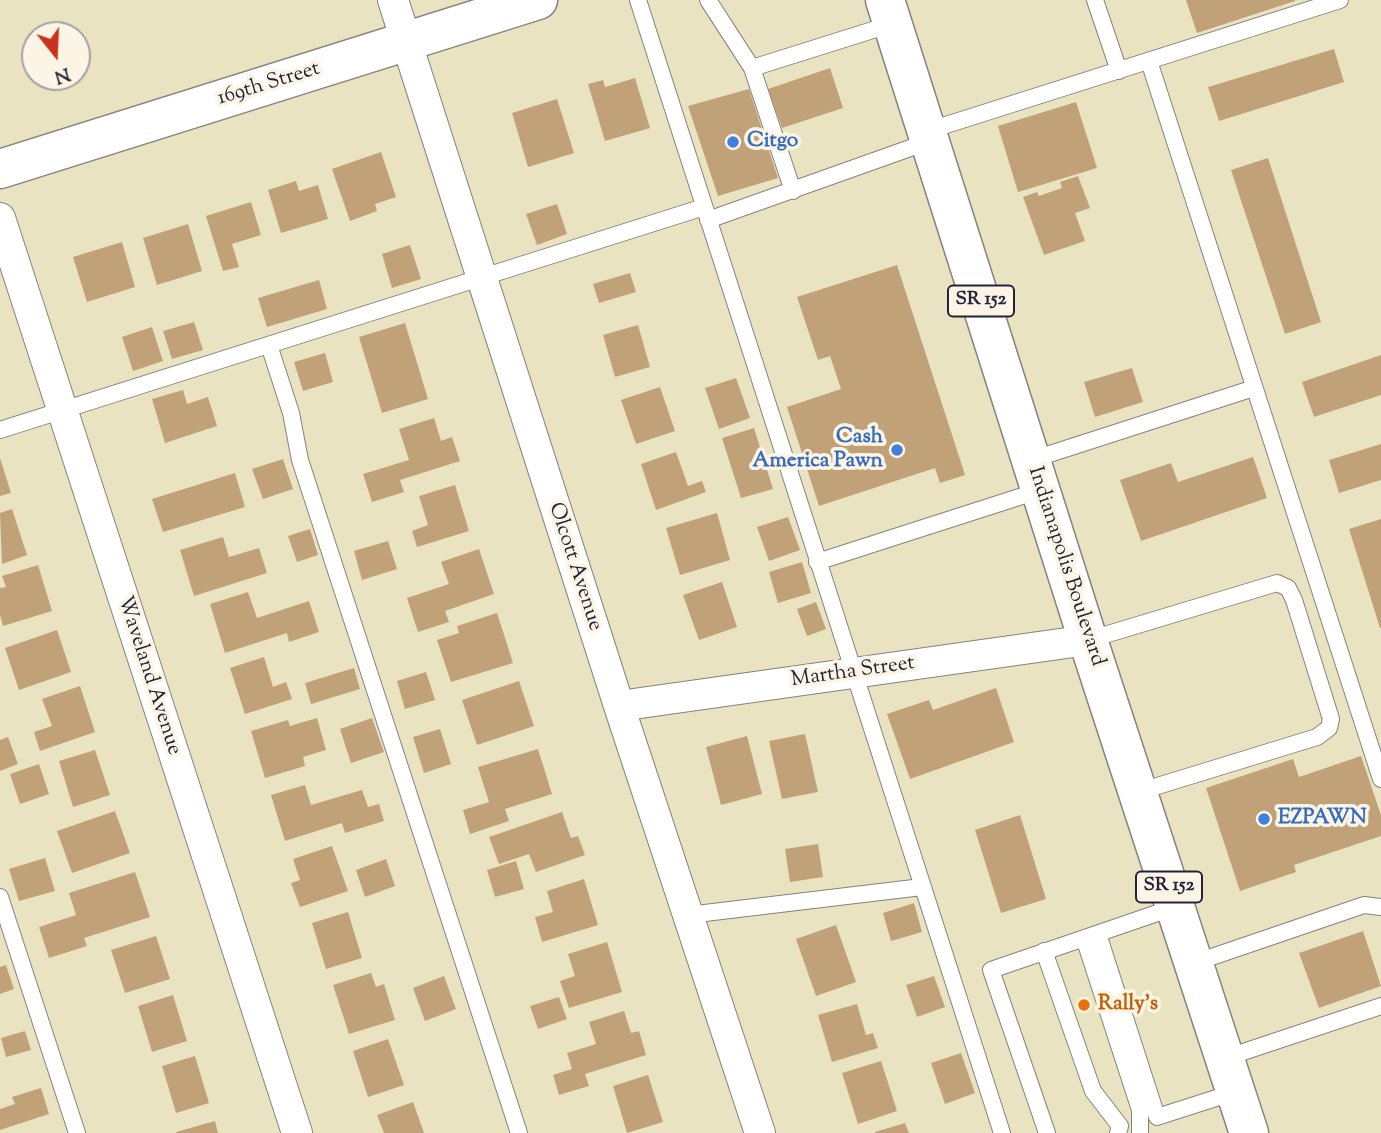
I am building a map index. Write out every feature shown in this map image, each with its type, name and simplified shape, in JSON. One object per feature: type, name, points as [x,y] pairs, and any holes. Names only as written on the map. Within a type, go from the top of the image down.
[{"type":"main road","name":"169th Street","points":[[0,169],[538,0]]},
{"type":"main road","name":"Indianapolis Boulevard","points":[[888,12],[1088,640],[1249,1133]]},
{"type":"street","name":"Olcott Avenue","points":[[393,0],[619,706],[760,1133]]},
{"type":"street","name":"Waveland Avenue","points":[[0,218],[297,1133]]},
{"type":"street","name":"Martha Street","points":[[619,706],[1088,640]]},
{"type":"lane","points":[[638,0],[1002,1133]]},
{"type":"lane","points":[[708,0],[752,68],[793,191]]},
{"type":"lane","points":[[1096,0],[1119,71]]},
{"type":"lane","points":[[0,430],[481,276],[793,191],[929,136],[1340,0]]},
{"type":"lane","points":[[752,68],[888,12]]},
{"type":"lane","points":[[1149,61],[1381,779]]},
{"type":"lane","points":[[269,345],[291,413],[300,460],[519,1133]]},
{"type":"lane","points":[[817,562],[1254,388]]},
{"type":"lane","points":[[1088,640],[1277,583],[1288,588],[1294,600],[1331,719],[1329,728],[1317,737],[1138,792]]},
{"type":"lane","points":[[688,915],[922,887]]},
{"type":"lane","points":[[0,897],[77,1133]]},
{"type":"lane","points":[[1194,963],[1364,905],[1381,908]]},
{"type":"lane","points":[[1047,1133],[991,970],[1175,907]]},
{"type":"lane","points":[[1091,936],[1157,1117]]},
{"type":"lane","points":[[1091,936],[1140,1110],[1141,1132]]},
{"type":"lane","points":[[1044,951],[1093,1091],[1120,1126],[1118,1133]]},
{"type":"lane","points":[[1141,1132],[1157,1117],[1230,1075],[1381,1006]]},
{"type":"building","points":[[1186,0],[1295,0],[1295,1],[1197,33]]},
{"type":"building","points":[[1334,49],[1344,82],[1219,121],[1208,87]]},
{"type":"building","name":"Citgo","points":[[830,68],[843,108],[782,128],[768,89]]},
{"type":"building","points":[[635,78],[650,128],[605,141],[588,84],[603,80],[605,87]]},
{"type":"building","name":"Citgo","points":[[749,89],[778,178],[718,196],[688,106]]},
{"type":"building","points":[[557,99],[574,153],[528,167],[512,113]]},
{"type":"building","points":[[1076,102],[1097,168],[1018,192],[998,126]]},
{"type":"building","points":[[381,152],[396,197],[375,204],[377,211],[350,221],[332,169]]},
{"type":"building","points":[[1268,158],[1321,322],[1285,334],[1231,170]]},
{"type":"building","points":[[1078,176],[1090,208],[1075,213],[1085,241],[1044,255],[1023,197],[1037,192],[1039,196],[1062,188],[1060,182]]},
{"type":"building","points":[[296,181],[299,191],[318,185],[328,219],[281,233],[268,190]]},
{"type":"building","points":[[251,202],[261,235],[232,244],[239,267],[223,271],[206,216]]},
{"type":"building","points":[[557,204],[567,234],[537,245],[526,214]]},
{"type":"building","points":[[188,224],[202,271],[157,285],[143,238]]},
{"type":"building","points":[[122,242],[135,287],[87,302],[73,257]]},
{"type":"building","points":[[410,245],[421,279],[392,288],[382,254]]},
{"type":"building","points":[[897,265],[965,475],[940,483],[935,468],[819,506],[787,407],[841,389],[830,356],[818,360],[797,297]]},
{"type":"building","points":[[630,273],[636,292],[599,303],[593,284]]},
{"type":"building","points":[[319,280],[327,309],[267,327],[258,298]]},
{"type":"building","points":[[194,322],[203,350],[172,359],[163,331]]},
{"type":"building","points":[[405,323],[428,399],[382,413],[359,337]]},
{"type":"building","points":[[638,325],[650,367],[615,377],[603,335]]},
{"type":"building","points":[[152,327],[163,361],[133,371],[122,337]]},
{"type":"building","points":[[325,353],[333,382],[303,391],[294,362]]},
{"type":"building","points":[[1381,355],[1381,395],[1314,417],[1302,382]]},
{"type":"building","points":[[1132,368],[1143,402],[1095,417],[1084,382]]},
{"type":"building","points":[[736,378],[750,418],[719,429],[705,388]]},
{"type":"building","points":[[660,387],[675,431],[636,444],[621,400]]},
{"type":"building","points":[[183,390],[187,404],[208,397],[217,426],[165,443],[152,399]]},
{"type":"building","points":[[434,418],[441,441],[452,437],[460,461],[400,480],[404,492],[372,502],[363,474],[409,460],[399,429]]},
{"type":"building","points":[[754,428],[773,489],[741,498],[722,438]]},
{"type":"building","points":[[1381,444],[1381,480],[1339,493],[1329,460]]},
{"type":"building","points":[[676,452],[688,486],[702,481],[706,492],[656,510],[641,464]]},
{"type":"building","points":[[1253,457],[1267,498],[1141,541],[1120,480],[1171,463],[1178,482]]},
{"type":"building","points":[[0,458],[11,493],[0,496]]},
{"type":"building","points":[[283,459],[293,489],[263,499],[252,469]]},
{"type":"building","points":[[235,473],[245,507],[163,532],[152,499]]},
{"type":"building","points":[[455,485],[469,531],[417,547],[412,531],[428,525],[419,496]]},
{"type":"building","points":[[12,509],[27,555],[2,564],[0,513]]},
{"type":"building","points":[[717,513],[730,560],[680,575],[666,528]]},
{"type":"building","points":[[788,517],[800,550],[769,561],[757,527]]},
{"type":"building","points":[[1381,519],[1381,628],[1380,628],[1349,529]]},
{"type":"building","points":[[310,529],[318,555],[297,562],[288,536]]},
{"type":"building","points":[[223,537],[229,557],[259,548],[267,573],[194,596],[180,550]]},
{"type":"building","points":[[388,541],[397,569],[362,580],[354,551]]},
{"type":"building","points":[[479,549],[494,594],[445,611],[449,622],[418,632],[407,598],[449,584],[441,562]]},
{"type":"building","points":[[802,562],[811,593],[778,603],[769,572]]},
{"type":"building","points":[[38,565],[52,611],[3,626],[0,615],[0,588],[6,587],[2,576]]},
{"type":"building","points":[[722,582],[737,627],[699,640],[683,595]]},
{"type":"building","points":[[248,592],[257,618],[309,601],[319,632],[289,642],[287,633],[225,653],[210,604]]},
{"type":"building","points":[[816,602],[826,629],[807,636],[797,609]]},
{"type":"building","points":[[497,613],[513,663],[451,682],[437,640],[459,633],[457,626]]},
{"type":"building","points":[[57,630],[71,672],[19,690],[5,648]]},
{"type":"building","points":[[264,657],[273,687],[286,682],[292,699],[245,714],[230,668]]},
{"type":"building","points":[[354,668],[360,689],[311,704],[305,683]]},
{"type":"building","points":[[426,672],[435,700],[405,709],[397,681]]},
{"type":"building","points":[[519,681],[534,726],[477,745],[462,700]]},
{"type":"building","points":[[80,686],[95,732],[40,751],[34,732],[52,726],[42,699]]},
{"type":"building","points":[[996,688],[1014,742],[910,779],[887,714],[929,700],[933,710]]},
{"type":"building","points":[[317,718],[326,750],[303,757],[305,766],[265,778],[251,731],[288,720],[290,726]]},
{"type":"building","points":[[372,718],[384,752],[351,763],[340,729]]},
{"type":"building","points":[[440,729],[451,764],[424,773],[413,737]]},
{"type":"building","points":[[805,734],[818,792],[782,799],[769,741]]},
{"type":"building","points":[[747,736],[762,794],[721,805],[706,747]]},
{"type":"building","points":[[8,737],[18,764],[0,771],[0,740]]},
{"type":"building","points":[[538,749],[552,794],[505,809],[509,821],[470,834],[463,810],[489,802],[478,767]]},
{"type":"building","points":[[95,750],[110,795],[73,807],[59,761]]},
{"type":"building","points":[[1361,756],[1381,815],[1381,836],[1294,865],[1296,872],[1240,891],[1206,788],[1293,759],[1299,777]]},
{"type":"building","points":[[39,764],[49,794],[20,804],[10,774]]},
{"type":"building","points":[[305,785],[311,805],[362,790],[368,807],[379,804],[384,821],[345,833],[342,823],[285,841],[271,795]]},
{"type":"building","points":[[115,811],[130,853],[72,873],[57,831]]},
{"type":"building","points":[[562,812],[571,838],[578,836],[585,855],[536,872],[529,854],[499,864],[489,837]]},
{"type":"building","points":[[1020,815],[1046,899],[1001,913],[975,830]]},
{"type":"building","points":[[818,844],[823,877],[790,882],[785,849]]},
{"type":"building","points":[[332,846],[348,891],[300,907],[291,883],[300,880],[293,859]]},
{"type":"building","points":[[45,858],[55,891],[19,901],[9,869]]},
{"type":"building","points":[[386,859],[395,886],[365,897],[356,870]]},
{"type":"building","points":[[516,861],[524,889],[495,897],[487,870]]},
{"type":"building","points":[[135,872],[150,917],[84,938],[87,946],[49,958],[39,927],[76,915],[69,893]]},
{"type":"building","points":[[584,879],[598,925],[542,942],[535,917],[553,912],[547,891]]},
{"type":"building","points":[[914,903],[922,932],[891,941],[883,913]]},
{"type":"building","points":[[348,912],[362,958],[326,969],[312,923]]},
{"type":"building","points":[[836,925],[856,982],[816,996],[796,939]]},
{"type":"building","points":[[1363,931],[1381,986],[1319,1008],[1299,953]]},
{"type":"building","points":[[156,936],[170,979],[125,993],[111,950]]},
{"type":"building","points":[[607,942],[622,992],[569,1008],[560,981],[575,976],[568,954]]},
{"type":"building","points":[[6,965],[14,989],[0,994],[0,967]]},
{"type":"building","points":[[371,973],[376,987],[384,984],[395,1020],[349,1034],[333,985]]},
{"type":"building","points":[[444,976],[456,1009],[425,1021],[413,988]]},
{"type":"building","points":[[934,976],[945,1007],[917,1017],[906,985]]},
{"type":"building","points":[[173,995],[187,1041],[152,1052],[138,1006]]},
{"type":"building","points":[[559,997],[567,1019],[538,1029],[530,1006]]},
{"type":"building","points":[[857,1004],[866,1035],[873,1033],[878,1048],[832,1062],[818,1015]]},
{"type":"building","points":[[624,1011],[631,1033],[639,1031],[646,1055],[585,1074],[589,1086],[559,1095],[553,1075],[572,1069],[567,1053],[596,1044],[589,1022]]},
{"type":"building","points":[[25,1031],[31,1050],[6,1057],[1,1038]]},
{"type":"building","points":[[388,1039],[404,1085],[368,1097],[353,1051]]},
{"type":"building","points":[[961,1053],[975,1093],[945,1104],[931,1063]]},
{"type":"building","points":[[195,1056],[209,1103],[176,1113],[162,1066]]},
{"type":"building","points":[[881,1061],[897,1111],[858,1124],[842,1073]]},
{"type":"building","points":[[648,1075],[663,1122],[627,1133],[613,1086]]},
{"type":"building","points":[[41,1088],[49,1114],[0,1130],[0,1109],[15,1104],[12,1097]]},
{"type":"building","points":[[413,1102],[424,1133],[384,1133],[377,1115]]},
{"type":"building","points":[[215,1121],[218,1133],[176,1133],[176,1132]]},
{"type":"building","points":[[905,1123],[909,1133],[875,1133],[875,1132]]},
{"type":"place","name":"Citgo","points":[[733,142]]},
{"type":"place","name":"Cash America Pawn","points":[[897,450]]},
{"type":"place","name":"EZPAWN","points":[[1264,819]]},
{"type":"place","name":"Rally's","points":[[1084,1005]]}]
